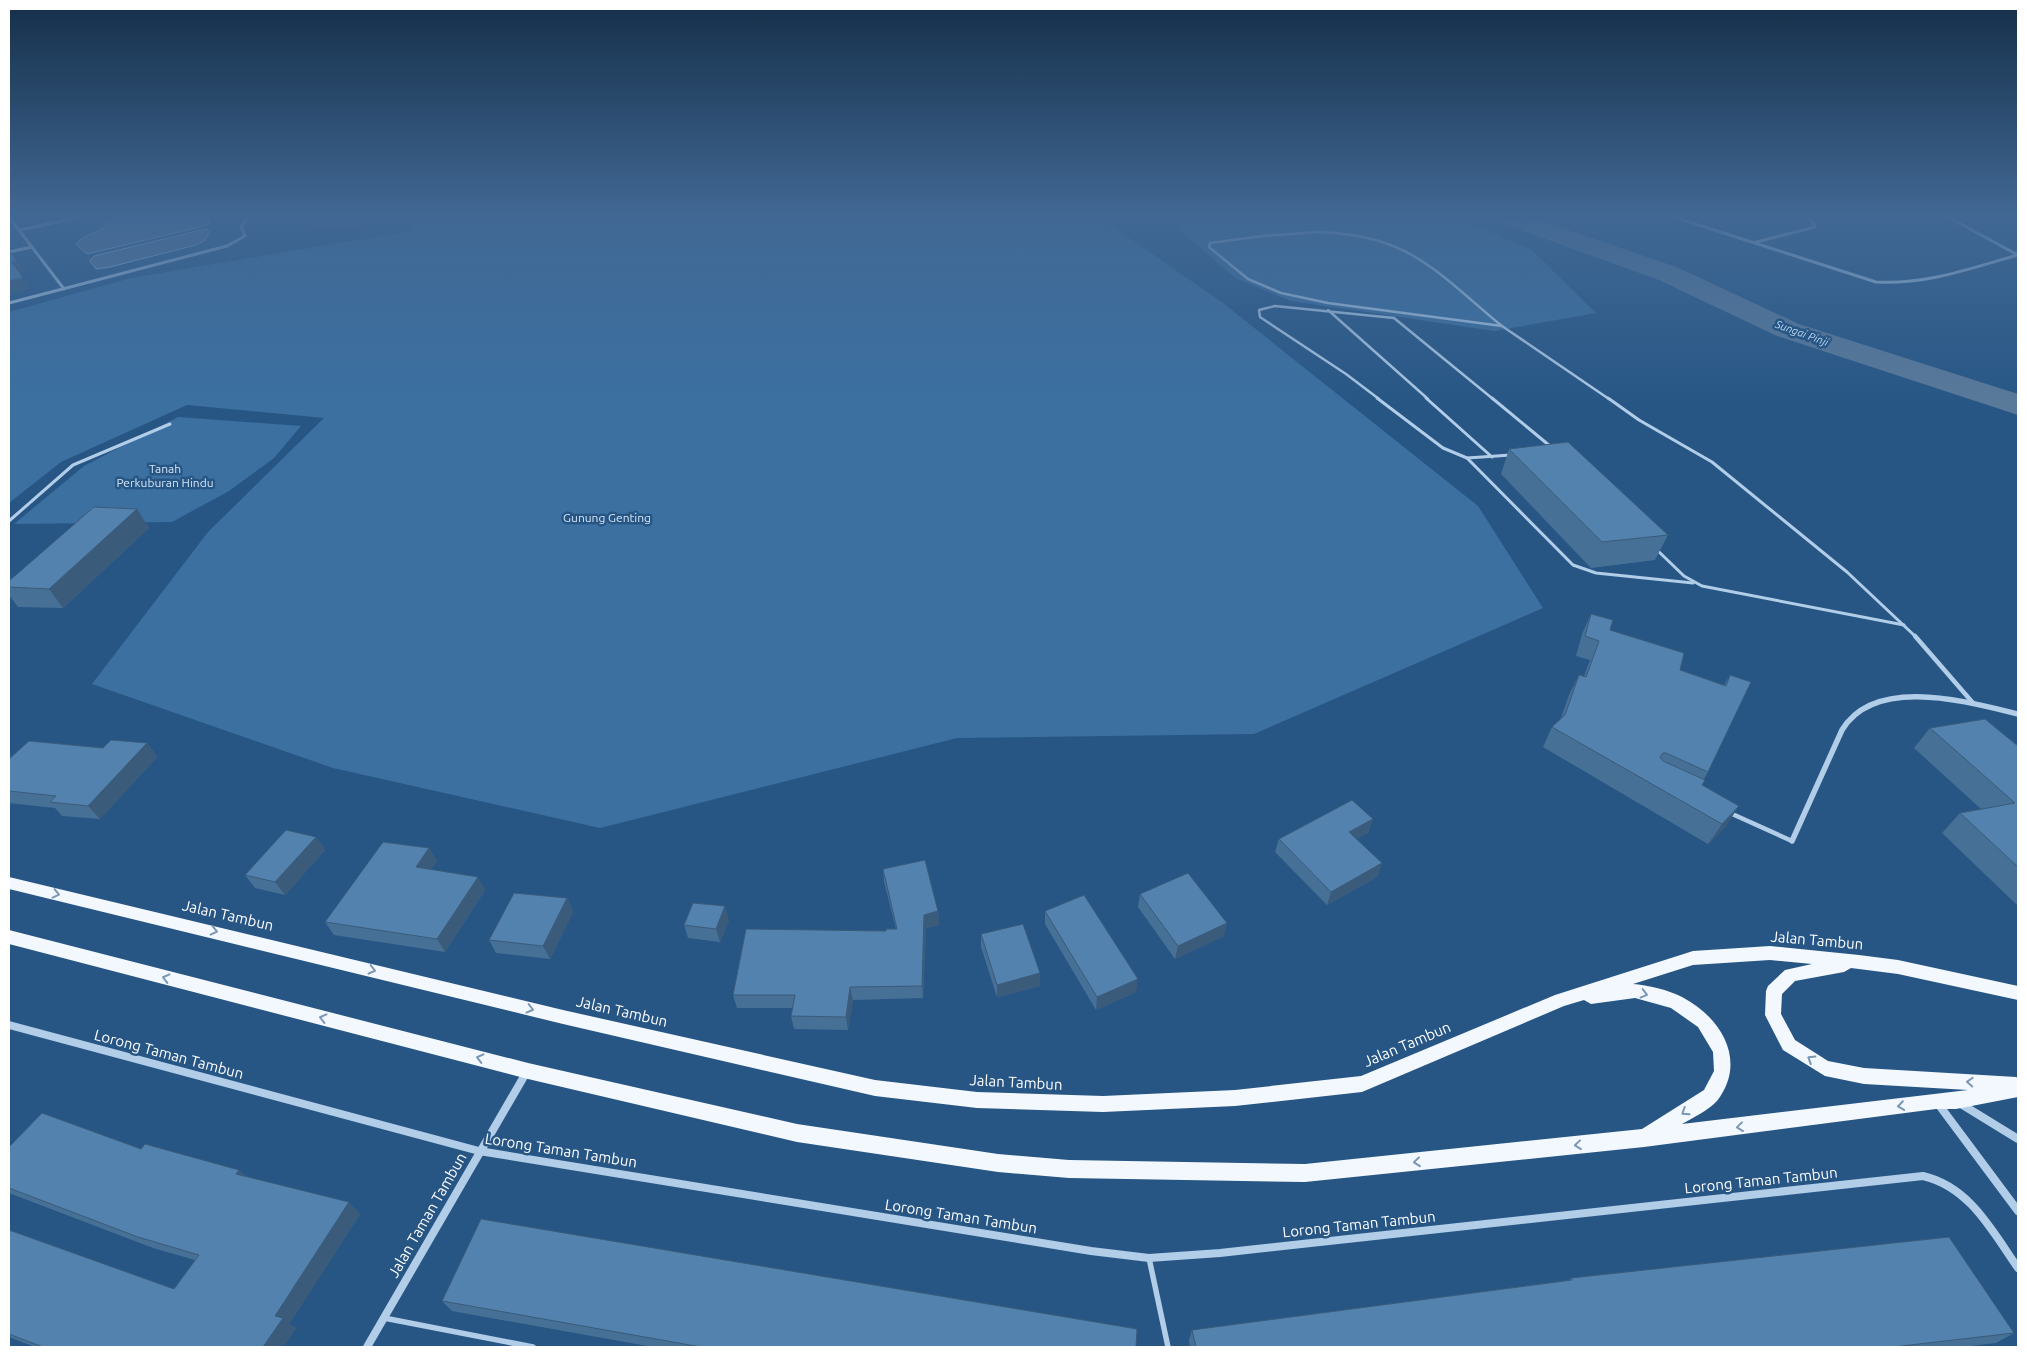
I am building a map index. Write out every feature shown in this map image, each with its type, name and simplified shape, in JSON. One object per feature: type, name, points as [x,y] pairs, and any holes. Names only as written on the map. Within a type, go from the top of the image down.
[{"type":"main road","name":"Jalan Tambun","points":[[9,883],[564,1017],[875,1088],[977,1100],[1113,1104],[1235,1098],[1362,1084],[1561,1000],[1694,958],[1770,953],[1859,962],[1898,967],[2018,993]]},
{"type":"main road","points":[[9,937],[528,1070],[797,1133],[998,1163],[1069,1169],[1305,1173],[1644,1138],[1936,1101],[1956,1101],[2018,1089]]},
{"type":"main road","points":[[1859,962],[1791,975],[1774,991],[1773,1015],[1789,1045],[1825,1068],[1864,1076],[2018,1085]]},
{"type":"main road","points":[[1561,1000],[1635,991],[1676,1002],[1704,1022],[1721,1050],[1724,1072],[1710,1096],[1644,1138]]},
{"type":"street","points":[[57,280],[64,289]]},
{"type":"street","points":[[9,303],[97,280]]},
{"type":"street","points":[[1871,280],[1891,284],[1923,280]]},
{"type":"street","points":[[1792,841],[1839,736],[1852,715],[1866,705],[1887,698],[1919,698],[1973,703],[2018,714]]},
{"type":"street","name":"Lorong Taman Tambun","points":[[9,1025],[479,1151],[1091,1251],[1149,1258],[1220,1253],[1923,1176],[1941,1179],[1959,1190],[2018,1268]]},
{"type":"street","name":"Jalan Taman Tambun","points":[[366,1347],[528,1070]]},
{"type":"street","points":[[1936,1101],[2018,1210]]},
{"type":"street","points":[[1956,1101],[2018,1139]]},
{"type":"lane","points":[[1251,280],[1281,293],[1328,303],[1502,326]]},
{"type":"lane","points":[[1445,280],[1502,326],[1639,420],[1712,462],[1847,572],[1906,625],[1973,703]]},
{"type":"lane","points":[[1545,451],[1554,450],[1394,318],[1275,306],[1264,307],[1258,313],[1260,317],[1346,374],[1443,448],[1467,458],[1573,565],[1596,573],[1695,583],[1718,590],[1906,625]]},
{"type":"lane","points":[[1328,310],[1492,457]]},
{"type":"lane","points":[[9,521],[73,465],[170,424]]},
{"type":"lane","points":[[1467,458],[1519,454]]},
{"type":"lane","points":[[1650,543],[1684,576],[1695,583]]},
{"type":"lane","points":[[1729,812],[1792,841]]},
{"type":"lane","points":[[1149,1258],[1168,1347]]},
{"type":"lane","points":[[384,1318],[533,1347]]},
{"type":"green space","name":"Gunung Genting","points":[[123,280],[1190,280],[1223,303],[1478,506],[1543,608],[1254,734],[957,738],[600,828],[333,768],[92,684],[208,532],[324,418],[187,405],[61,462],[9,503],[9,312]]},
{"type":"green space","points":[[1241,280],[1563,280],[1596,313],[1495,331],[1291,301]]},
{"type":"green space","name":"Tanah Perkuburan Hindu","points":[[178,417],[301,426],[274,458],[229,491],[172,522],[14,524],[84,466]]},
{"type":"building","points":[[1568,442],[1668,535],[1602,542],[1509,449]]},
{"type":"building","points":[[94,507],[137,509],[49,589],[9,587],[9,581]]},
{"type":"building","points":[[1591,614],[1613,620],[1610,630],[1684,653],[1680,670],[1726,686],[1730,675],[1751,682],[1708,772],[1666,753],[1663,753],[1660,757],[1663,761],[1705,780],[1702,785],[1739,806],[1722,824],[1552,727],[1565,715],[1579,675],[1586,677],[1599,641],[1585,636]]},
{"type":"building","points":[[1985,719],[2018,746],[2018,867],[1960,813],[2015,803],[1930,728]]},
{"type":"building","points":[[111,740],[147,743],[88,806],[50,802],[56,796],[9,791],[9,759],[29,741],[103,748]]},
{"type":"building","points":[[1352,800],[1373,819],[1349,832],[1382,863],[1331,892],[1279,839]]},
{"type":"building","points":[[286,830],[316,837],[275,882],[245,875]]},
{"type":"building","points":[[383,842],[429,848],[416,867],[478,877],[437,939],[325,922]]},
{"type":"building","points":[[925,860],[938,911],[924,915],[922,986],[850,987],[846,1017],[791,1016],[795,995],[733,995],[746,929],[886,931],[886,929],[897,929],[883,869]]},
{"type":"building","points":[[1188,873],[1227,923],[1178,946],[1140,894]]},
{"type":"building","points":[[514,893],[567,898],[543,946],[489,940]]},
{"type":"building","points":[[1084,895],[1138,979],[1097,997],[1045,911]]},
{"type":"building","points":[[693,903],[725,906],[716,929],[684,925]]},
{"type":"building","points":[[1023,924],[1040,973],[997,985],[981,934]]},
{"type":"building","points":[[42,1113],[141,1149],[145,1144],[239,1170],[236,1174],[349,1202],[275,1316],[283,1318],[263,1347],[43,1347],[9,1334],[9,1230],[174,1289],[199,1255],[138,1237],[9,1188],[9,1147]]},
{"type":"building","points":[[481,1219],[1137,1329],[1136,1347],[701,1347],[442,1301]]},
{"type":"building","points":[[1949,1237],[2014,1333],[1893,1347],[1196,1347],[1192,1330],[1572,1280],[1571,1278]]},
{"type":"waterway","name":"Sungai Pinji","points":[[1682,280],[1788,330],[2018,405]]}]
